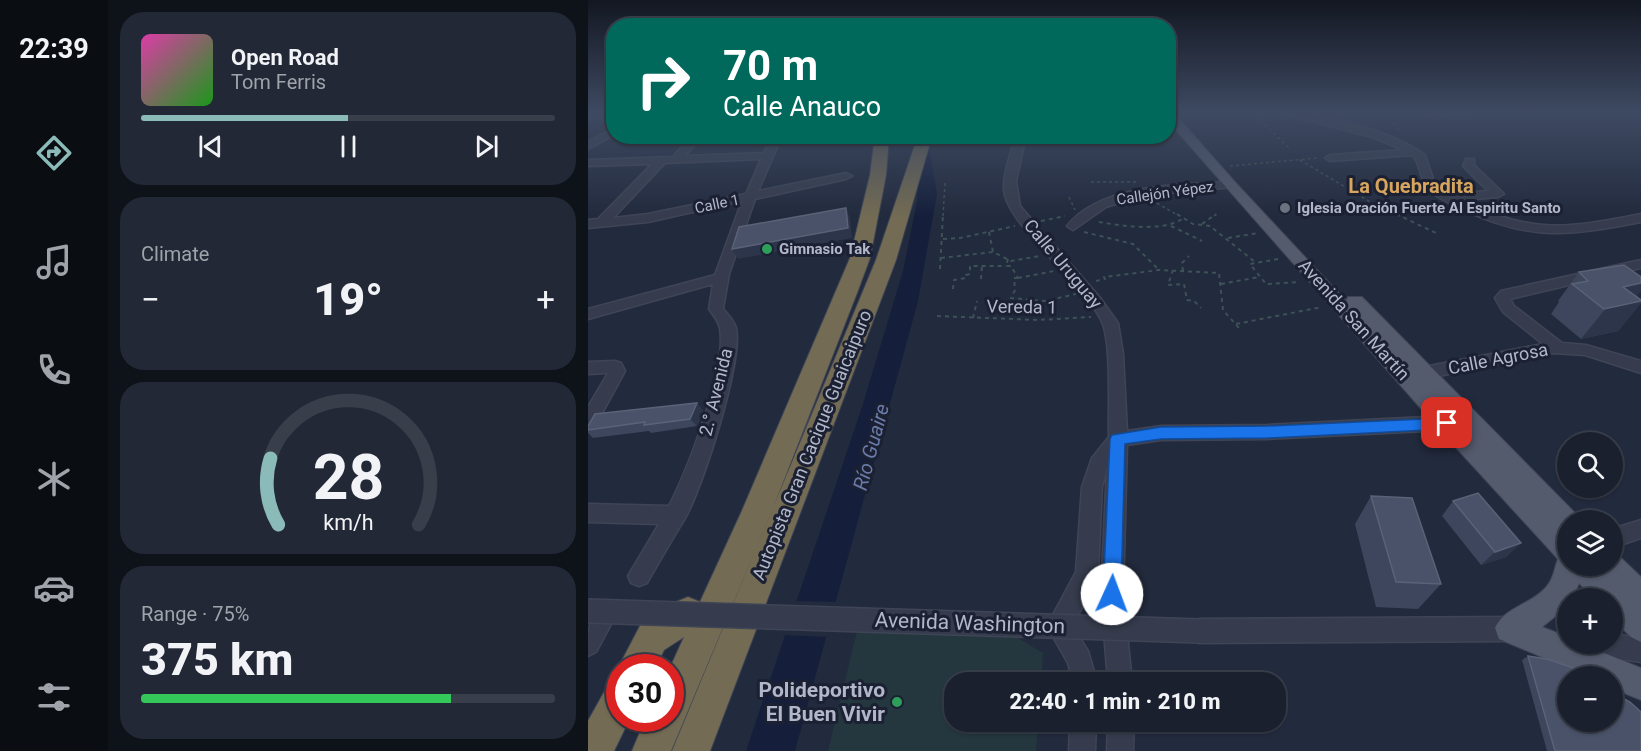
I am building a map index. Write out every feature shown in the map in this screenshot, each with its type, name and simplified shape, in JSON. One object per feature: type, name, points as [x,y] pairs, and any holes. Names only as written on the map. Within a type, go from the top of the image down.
[{"type":"highway","name":"Autopista Gran Cacique Guaicaipuro","points":[[684,676],[788,439],[854,276],[878,175],[881,147]]},
{"type":"highway","name":"Autopista Gran Cacique Guaicaipuro","points":[[691,751],[886,260],[923,147]]},
{"type":"highway","points":[[606,611],[635,623],[641,636],[640,654]]},
{"type":"highway","points":[[643,654],[652,638],[688,614]]},
{"type":"highway","points":[[593,751],[606,726]]},
{"type":"highway","points":[[651,751],[660,732]]},
{"type":"main road","name":"Avenida San Martín","points":[[1198,147],[1447,423],[1557,539]]},
{"type":"main road","name":"Avenida San Martín","points":[[1211,147],[1557,512]]},
{"type":"main road","points":[[1510,628],[1537,614],[1563,590],[1568,576]]},
{"type":"main road","points":[[1592,576],[1641,627]]},
{"type":"main road","points":[[1620,576],[1641,596]]},
{"type":"main road","points":[[1510,628],[1641,684]]},
{"type":"street","points":[[677,159],[687,147]]},
{"type":"street","name":"2.° Avenida","points":[[639,576],[676,515],[706,439],[728,353],[727,324],[716,309],[721,278],[750,197],[773,147]]},
{"type":"street","name":"Calle Uruguay","points":[[1018,147],[1009,183],[1009,193],[1014,207],[1106,315],[1110,323],[1115,354],[1118,439],[1112,594],[1119,672]]},
{"type":"street","points":[[1406,147],[1421,157],[1424,177],[1434,188],[1494,220],[1541,231],[1571,231],[1641,218]]},
{"type":"street","points":[[1330,158],[1415,152]]},
{"type":"street","points":[[588,163],[769,156]]},
{"type":"street","points":[[593,225],[662,160]]},
{"type":"street","points":[[1450,198],[1498,194],[1468,166],[1470,161]]},
{"type":"street","name":"Calle 1","points":[[593,225],[648,218],[846,176]]},
{"type":"street","name":"Callejón Yépez","points":[[1080,215],[1102,202],[1179,188],[1230,185]]},
{"type":"street","points":[[1073,226],[1080,215]]},
{"type":"street","points":[[1558,348],[1508,309],[1502,298],[1506,294],[1641,264]]},
{"type":"street","points":[[588,314],[721,278]]},
{"type":"street","name":"Calle Agrosa","points":[[1424,373],[1541,349],[1558,348],[1602,354],[1641,367]]},
{"type":"street","points":[[588,368],[615,367],[617,371],[588,423]]},
{"type":"street","points":[[1083,672],[1080,661],[1059,626],[1082,586],[1087,572],[1089,499],[1100,463],[1118,439],[1161,433],[1268,432],[1447,423]]},
{"type":"street","points":[[588,513],[676,515]]},
{"type":"street","points":[[1623,535],[1641,529]]},
{"type":"street","points":[[588,644],[606,611]]},
{"type":"street","name":"Avenida Washington","points":[[606,611],[1199,631],[1510,628],[1557,636]]},
{"type":"street","points":[[1623,647],[1641,650]]},
{"type":"street","points":[[1082,751],[1083,732]]},
{"type":"street","points":[[1120,751],[1121,732]]},
{"type":"path","points":[[1227,166],[1330,158]]},
{"type":"path","points":[[1300,160],[1372,203],[1438,234]]},
{"type":"path","points":[[1091,182],[1142,182],[1147,184],[1149,194],[1182,219],[1210,225],[1255,262]]},
{"type":"path","points":[[940,269],[945,183]]},
{"type":"path","points":[[1069,197],[1073,208],[1080,215],[1105,224],[1171,226],[1202,241]]},
{"type":"path","points":[[1202,225],[1217,214]]},
{"type":"path","points":[[942,239],[1066,216],[1076,230],[1133,244],[1160,270]]},
{"type":"path","points":[[1171,226],[1182,219]]},
{"type":"path","points":[[1226,238],[1273,231]]},
{"type":"path","points":[[988,232],[993,252]]},
{"type":"path","points":[[941,258],[993,252],[1011,261],[1053,253]]},
{"type":"path","points":[[1183,270],[1182,263],[1189,256]]},
{"type":"path","points":[[1296,256],[1250,264],[1266,284],[1317,280]]},
{"type":"path","points":[[1006,266],[1008,259]]},
{"type":"path","points":[[953,290],[954,280],[966,278],[966,275],[970,274],[970,266],[1011,266],[1018,278]]},
{"type":"path","points":[[981,279],[982,266]]},
{"type":"path","points":[[1066,268],[1014,278],[1015,290],[1011,298],[1046,301],[1084,289],[1105,279],[1104,277],[1160,270],[1219,273],[1223,310],[1239,328]]},
{"type":"path","points":[[1173,270],[1168,285],[1184,284],[1187,300],[1194,301],[1201,308]]},
{"type":"path","points":[[1221,284],[1259,277]]},
{"type":"path","points":[[973,318],[977,301]]},
{"type":"path","points":[[1235,324],[1340,304]]},
{"type":"path","name":"Vereda 1","points":[[937,316],[1038,320],[1106,315]]},
{"type":"shaded area","name":"Polideportivo El Buen Vivir","points":[[858,627],[1016,637],[1043,653],[1042,672],[944,672],[944,732],[1037,732],[1036,751],[828,751]]},
{"type":"water","name":"Río Guaire","points":[[916,147],[929,147],[937,194],[918,301],[795,751],[746,751],[862,407],[903,271],[917,201],[919,161]]},
{"type":"pier","points":[[794,601],[838,602],[829,637],[782,635]]},
{"type":"building","points":[[846,208],[848,228],[732,249],[739,227]]},
{"type":"building","points":[[1624,265],[1641,277],[1641,283],[1623,287],[1641,301],[1604,309],[1572,284],[1588,281],[1579,272]]},
{"type":"building","points":[[697,403],[690,419],[644,425],[645,422],[588,430],[595,414]]},
{"type":"building","points":[[1478,493],[1521,543],[1495,552],[1453,501]]},
{"type":"building","points":[[1371,496],[1412,498],[1441,584],[1396,582]]},
{"type":"building","points":[[1528,656],[1567,666],[1557,666],[1557,732],[1623,732],[1623,698],[1641,712],[1641,751],[1555,751]]},
{"type":"place","name":"Iglesia Oración Fuerte Al Espiritu Santo","points":[[1285,208]]},
{"type":"place","name":"Gimnasio Tak","points":[[767,249]]},
{"type":"place","name":"Polideportivo El Buen Vivir","points":[[897,702]]},
{"type":"district","name":"La Quebradita","points":[[1411,186]]},
{"type":"route","points":[[1112,594],[1118,439],[1161,433],[1268,432],[1447,423]]}]
